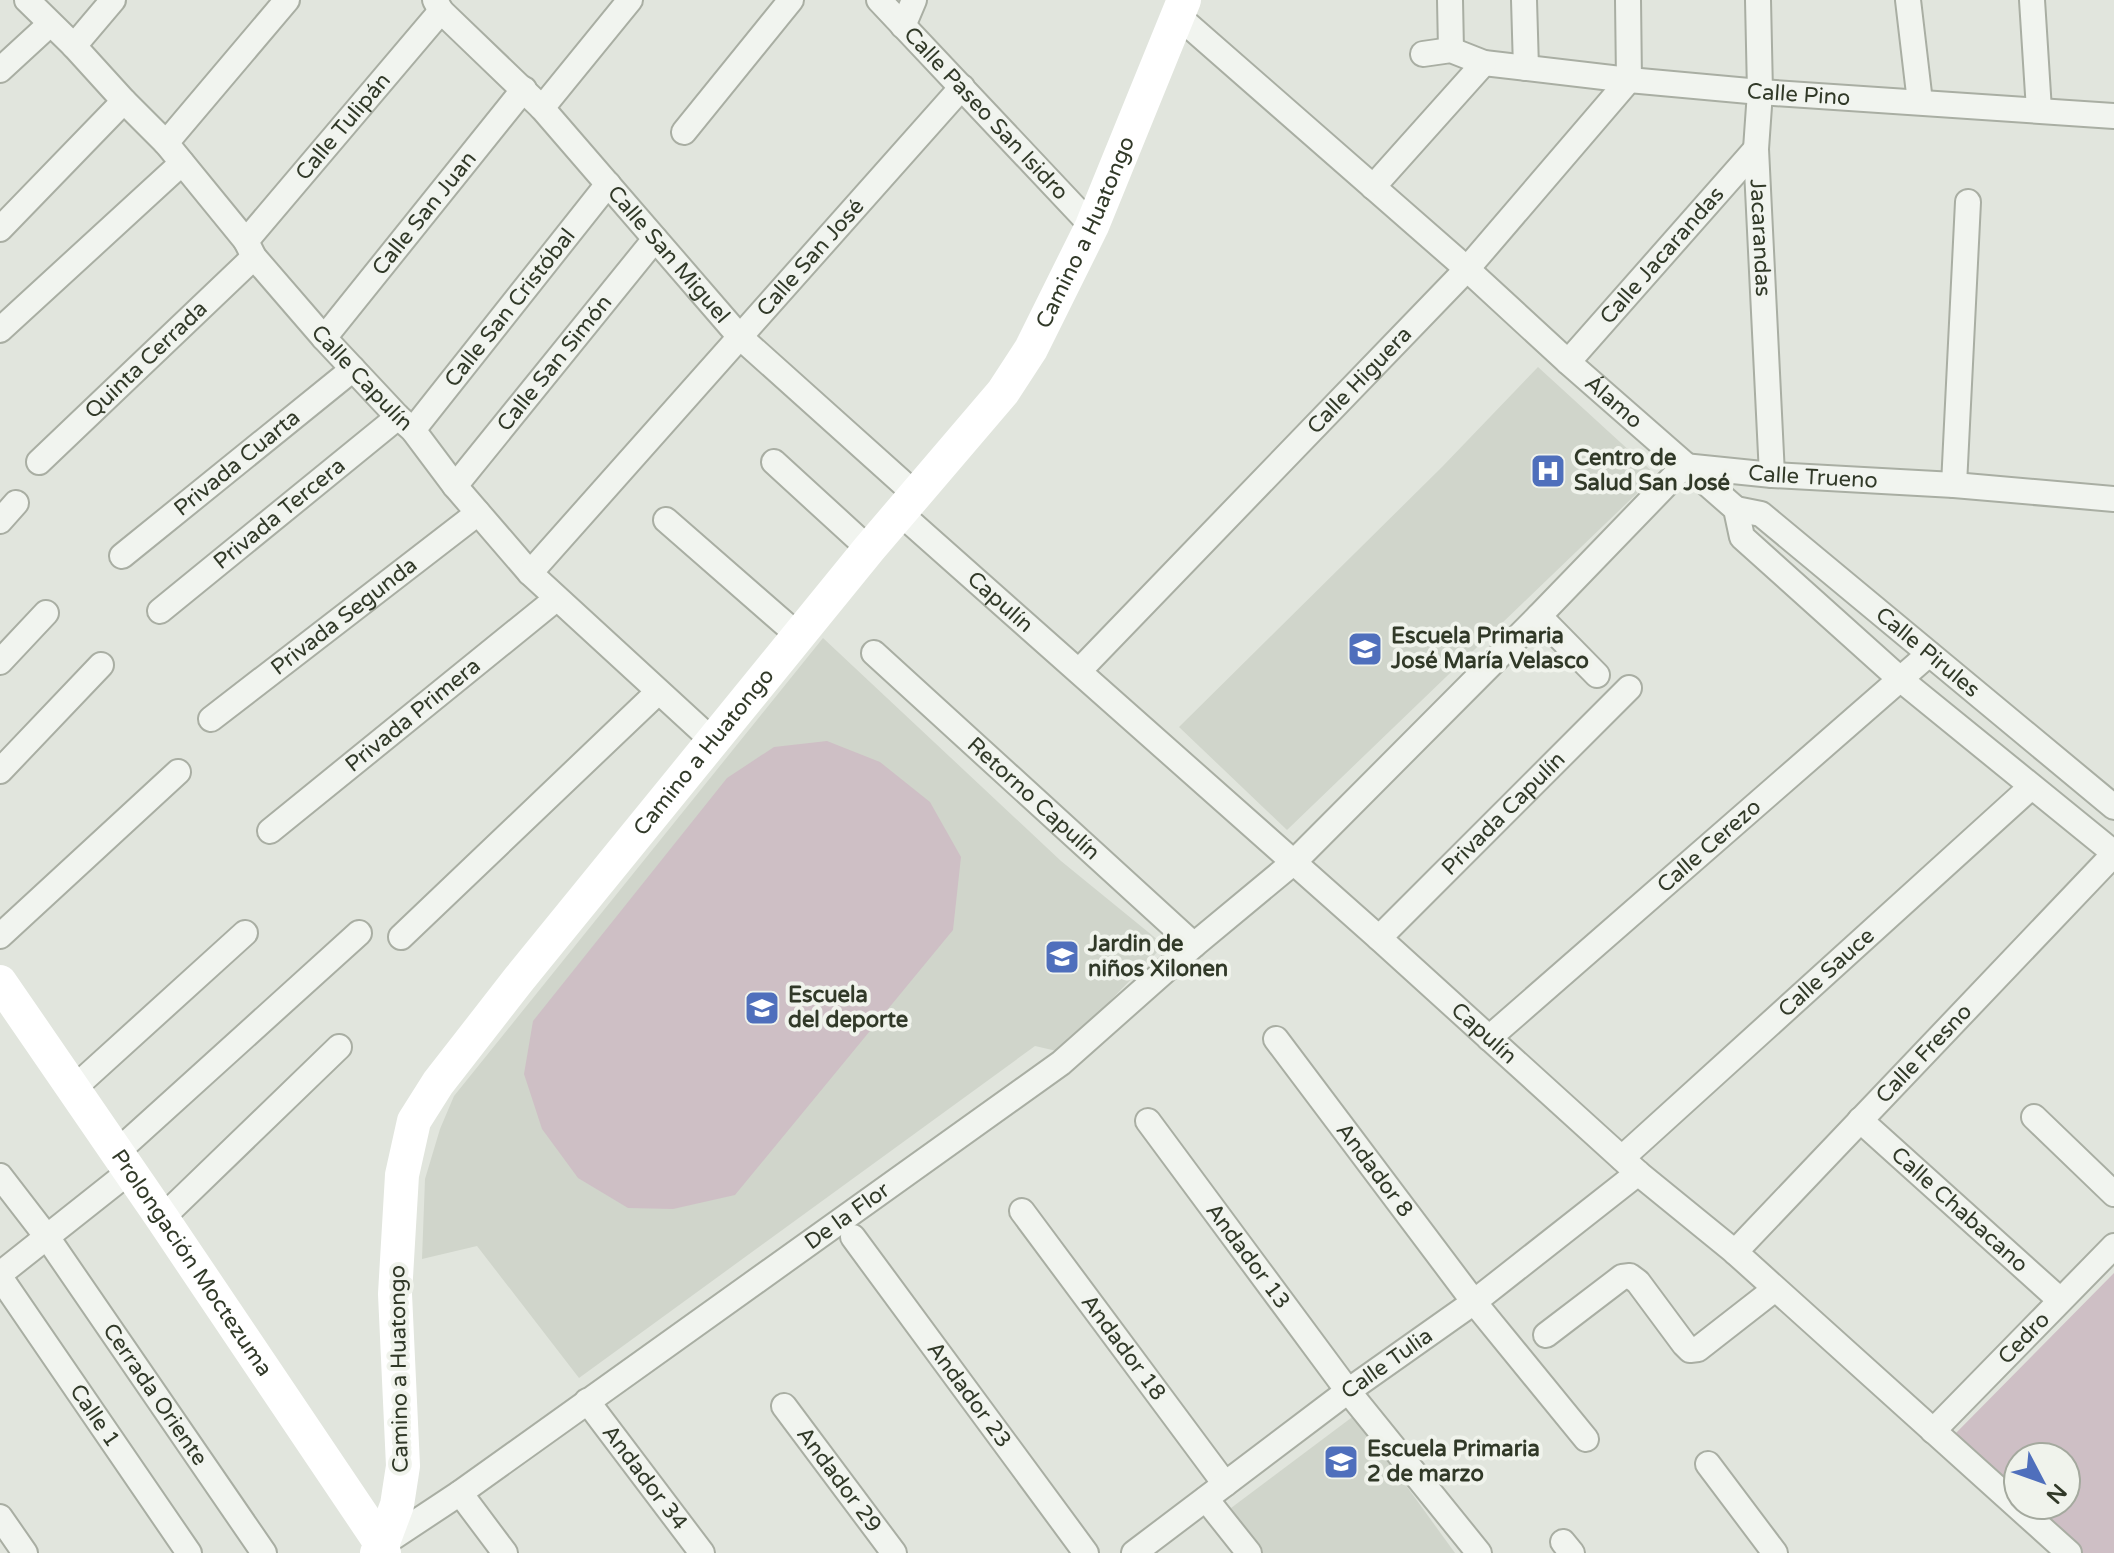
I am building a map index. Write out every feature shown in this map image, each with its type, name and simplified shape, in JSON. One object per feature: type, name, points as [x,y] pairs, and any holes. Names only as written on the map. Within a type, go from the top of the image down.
[{"type":"main road","name":"Camino a Huatongo","points":[[378,1551],[397,1505],[403,1466],[395,1294],[402,1175],[414,1121],[438,1083],[519,979],[869,549],[1003,392],[1031,349],[1092,226],[1181,8]]},
{"type":"main road","name":"Prolongación Moctezuma","points":[[0,982],[162,1218],[378,1551]]},
{"type":"street","name":"Calle Capulín","points":[[27,0],[166,143],[324,338],[405,424],[530,573],[714,742]]},
{"type":"street","points":[[74,46],[113,0]]},
{"type":"street","points":[[166,143],[287,0]]},
{"type":"street","points":[[542,108],[630,0]]},
{"type":"street","points":[[684,132],[791,0]]},
{"type":"street","name":"Calle Paseo San Isidro","points":[[879,0],[1092,226]]},
{"type":"street","points":[[903,26],[914,0]]},
{"type":"street","points":[[1450,0],[1451,50]]},
{"type":"street","points":[[1524,0],[1526,68]]},
{"type":"street","points":[[1628,0],[1629,80]]},
{"type":"street","name":"Jacarandas","points":[[1758,0],[1760,92],[1756,149],[1772,475]]},
{"type":"street","points":[[1908,0],[1920,102]]},
{"type":"street","points":[[2032,0],[2039,110]]},
{"type":"street","name":"Calle San Miguel","points":[[438,6],[542,108],[740,337],[907,504]]},
{"type":"street","name":"Calle Tulipán","points":[[250,249],[438,6]]},
{"type":"street","name":"Álamo","points":[[1181,8],[1373,187],[1736,509],[1742,537],[1900,679],[2114,854]]},
{"type":"street","points":[[0,70],[50,24]]},
{"type":"street","name":"Calle Pino","points":[[1423,54],[1451,50],[1484,63],[1760,92],[2114,116]]},
{"type":"street","points":[[1373,187],[1484,63]]},
{"type":"street","name":"Calle Higuera","points":[[1079,671],[1467,269],[1629,80]]},
{"type":"street","name":"Calle San José","points":[[530,573],[962,87]]},
{"type":"street","name":"Calle San Juan","points":[[324,338],[524,89]]},
{"type":"street","points":[[0,229],[124,101]]},
{"type":"street","name":"Calle Jacarandas","points":[[1568,362],[1756,149]]},
{"type":"street","points":[[0,330],[182,163]]},
{"type":"street","name":"Calle San Cristóbal","points":[[405,424],[608,184]]},
{"type":"street","points":[[1954,485],[1968,202]]},
{"type":"street","name":"Calle San Simón","points":[[455,486],[655,239]]},
{"type":"street","name":"Quinta Cerrada","points":[[39,462],[250,249]]},
{"type":"street","name":"Privada Cuarta","points":[[122,556],[353,369]]},
{"type":"street","name":"Privada Tercera","points":[[160,611],[405,424]]},
{"type":"street","points":[[774,462],[869,549]]},
{"type":"street","points":[[1294,862],[1684,466]]},
{"type":"street","name":"Calle Trueno","points":[[1684,466],[2114,499]]},
{"type":"street","name":"Capulín","points":[[907,504],[1079,671],[1630,1165],[1735,1252],[2069,1553]]},
{"type":"street","name":"Calle Pirules","points":[[1736,509],[1761,514],[2114,807]]},
{"type":"street","name":"Privada Segunda","points":[[211,719],[478,513]]},
{"type":"street","points":[[666,520],[800,637]]},
{"type":"street","name":"Privada Primera","points":[[270,831],[556,599]]},
{"type":"street","points":[[0,662],[46,613]]},
{"type":"street","points":[[1539,616],[1597,675]]},
{"type":"street","name":"Retorno Capulín","points":[[874,653],[1194,945]]},
{"type":"street","name":"Calle Cerezo","points":[[1489,1038],[1929,654]]},
{"type":"street","points":[[0,771],[101,665]]},
{"type":"street","name":"Privada Capulín","points":[[1379,938],[1629,688]]},
{"type":"street","points":[[401,937],[658,692]]},
{"type":"street","points":[[0,936],[178,772]]},
{"type":"street","name":"Calle Sauce","points":[[1630,1165],[2031,787]]},
{"type":"street","name":"Calle Fresno","points":[[1735,1252],[2114,854]]},
{"type":"street","name":"De la Flor","points":[[378,1551],[1061,1063],[1194,945],[1294,862]]},
{"type":"street","points":[[73,1089],[245,933]]},
{"type":"street","points":[[0,1275],[47,1237],[359,933]]},
{"type":"street","name":"Andador 8","points":[[1276,1039],[1474,1302],[1586,1439]]},
{"type":"street","points":[[162,1218],[339,1047]]},
{"type":"street","points":[[2034,1117],[2114,1194]]},
{"type":"street","name":"Calle Chabacano","points":[[1860,1120],[2060,1300]]},
{"type":"street","name":"Andador 13","points":[[1148,1121],[1348,1391],[1479,1553]]},
{"type":"street","name":"Calle Tulia","points":[[1134,1553],[1348,1391],[1474,1302],[1630,1165]]},
{"type":"street","name":"Cerrada Oriente","points":[[0,1176],[47,1237],[264,1553]]},
{"type":"street","name":"Andador 18","points":[[1022,1211],[1216,1491],[1249,1553]]},
{"type":"street","name":"Andador 23","points":[[853,1237],[1086,1553]]},
{"type":"street","name":"Cedro","points":[[1933,1431],[2114,1246]]},
{"type":"street","name":"Calle 1","points":[[0,1275],[189,1553]]},
{"type":"street","points":[[1546,1335],[1622,1277],[1630,1276],[1638,1282],[1684,1344],[1690,1350],[1698,1349],[1775,1289]]},
{"type":"street","name":"Andador 34","points":[[587,1401],[702,1553]]},
{"type":"street","name":"Andador 29","points":[[784,1406],[894,1553]]},
{"type":"street","points":[[1708,1464],[1775,1553]]},
{"type":"street","points":[[460,1493],[505,1553]]},
{"type":"street","points":[[0,1517],[25,1553]]},
{"type":"shaded area","name":"Escuela Primaria José María Velasco","points":[[1538,367],[1656,475],[1287,830],[1179,727],[1442,467]]},
{"type":"shaded area","name":"Escuela del deporte","points":[[823,638],[1061,861],[1164,945],[1061,1052],[1035,1046],[579,1378],[477,1246],[422,1259],[425,1179],[440,1129],[454,1096]]},
{"type":"shaded area","points":[[827,741],[880,762],[930,802],[961,857],[953,930],[735,1195],[673,1209],[628,1208],[578,1178],[542,1129],[524,1074],[533,1021],[727,778],[774,747]]},
{"type":"shaded area","points":[[2114,1273],[2114,1553],[2076,1553],[2042,1521],[2082,1521],[2082,1441],[2002,1441],[2002,1483],[1953,1436]]},
{"type":"shaded area","name":"Escuela Primaria 2 de marzo","points":[[1355,1415],[1455,1553],[1263,1553],[1231,1508]]},
{"type":"place","name":"Centro de Salud San José","points":[[1548,471]]},
{"type":"place","name":"Escuela Primaria José María Velasco","points":[[1365,649]]},
{"type":"place","name":"Jardin de niños Xilonen","points":[[1062,957]]},
{"type":"place","name":"Escuela del deporte","points":[[762,1008]]},
{"type":"place","name":"Escuela Primaria 2 de marzo","points":[[1341,1462]]}]
